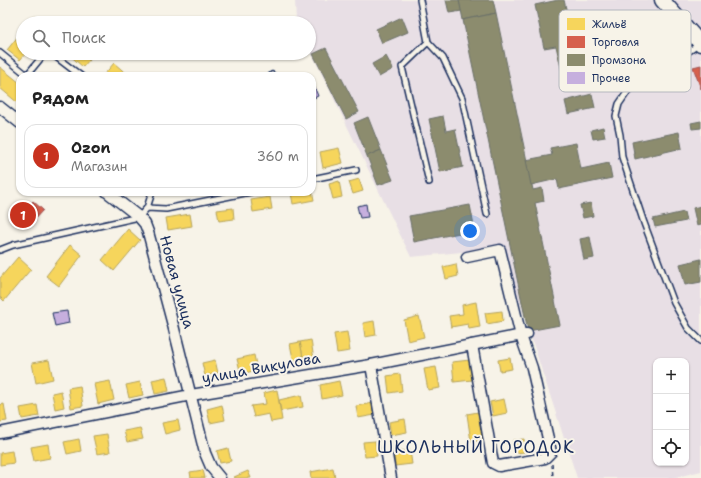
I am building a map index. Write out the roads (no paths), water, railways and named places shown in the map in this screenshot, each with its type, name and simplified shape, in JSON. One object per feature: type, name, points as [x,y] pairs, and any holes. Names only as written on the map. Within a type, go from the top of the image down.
[{"type":"street","points":[[662,0],[671,10]]},
{"type":"street","points":[[691,33],[701,44]]},
{"type":"street","points":[[0,107],[16,119]]},
{"type":"street","name":"Новая улица","points":[[112,196],[139,217],[145,224],[205,453],[211,467],[220,478]]},
{"type":"street","points":[[467,257],[500,250],[524,335],[551,452],[546,458],[499,466],[493,463],[472,345]]},
{"type":"street","name":"улица Викулова","points":[[0,433],[190,395],[371,365],[524,335]]},
{"type":"street","points":[[371,365],[391,478]]},
{"type":"lane","points":[[420,0],[428,42],[443,58],[462,98],[487,214]]},
{"type":"lane","points":[[428,42],[402,67],[429,182]]},
{"type":"lane","points":[[691,50],[701,44]]},
{"type":"lane","points":[[0,53],[24,72]]},
{"type":"lane","points":[[30,72],[39,60]]},
{"type":"lane","points":[[60,60],[76,72]]},
{"type":"lane","points":[[627,92],[619,104],[616,116],[620,135],[622,157],[644,223],[674,303],[688,328],[701,341]]},
{"type":"lane","points":[[316,178],[356,170]]},
{"type":"lane","points":[[0,250],[13,245],[139,217],[147,208],[151,196]]},
{"type":"lane","points":[[147,208],[166,209],[230,196]]},
{"type":"place","name":"Ozon","points":[[23,215]]},
{"type":"district","name":"ШКОЛЬНЫЙ ГОРОДОК","points":[[476,447]]}]
